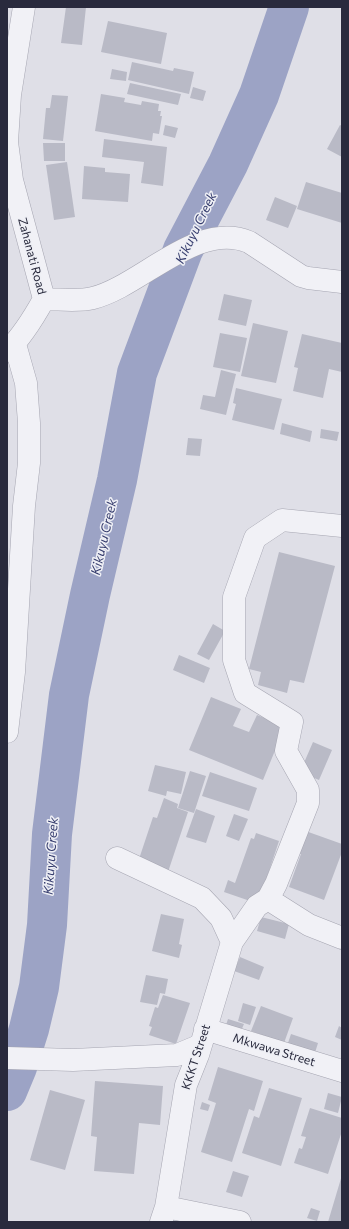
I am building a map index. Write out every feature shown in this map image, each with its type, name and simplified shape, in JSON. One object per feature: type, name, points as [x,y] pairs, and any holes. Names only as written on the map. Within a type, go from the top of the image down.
[{"type":"street","name":"Zahanati Road","points":[[11,348],[36,314],[44,299],[9,180],[7,142],[10,95],[24,7]]},
{"type":"street","points":[[44,299],[76,300],[93,298],[112,291],[183,250],[217,238],[230,236],[249,242],[301,276],[342,282]]},
{"type":"street","points":[[7,732],[14,672],[24,506],[29,463],[29,424],[26,383],[11,348]]},
{"type":"street","name":"KKKT Street","points":[[163,1215],[186,1085],[203,1037],[232,942],[257,906],[268,899],[276,884],[308,803],[308,790],[286,751],[292,722],[245,693],[234,660],[234,597],[255,538],[282,520],[342,526]]},
{"type":"street","points":[[117,858],[202,898],[221,918],[232,942]]},
{"type":"street","points":[[268,899],[309,925],[342,938]]},
{"type":"street","points":[[7,1058],[73,1060],[177,1055],[203,1037]]},
{"type":"street","name":"Mkwawa Street","points":[[203,1037],[342,1071]]},
{"type":"street","points":[[163,1215],[240,1222]]},
{"type":"building","points":[[66,7],[86,7],[82,45],[61,43]]},
{"type":"building","points":[[108,21],[167,33],[161,64],[101,52]]},
{"type":"building","points":[[132,62],[173,71],[174,68],[194,72],[189,94],[128,80]]},
{"type":"building","points":[[112,69],[127,72],[126,81],[110,79]]},
{"type":"building","points":[[130,83],[181,94],[178,105],[127,94]]},
{"type":"building","points":[[193,87],[206,91],[203,101],[190,98]]},
{"type":"building","points":[[101,94],[125,98],[124,102],[141,105],[142,101],[159,104],[158,111],[161,111],[160,116],[162,116],[159,134],[153,133],[152,141],[95,131]]},
{"type":"building","points":[[52,95],[68,96],[63,141],[43,139],[46,108],[50,108]]},
{"type":"building","points":[[165,125],[178,128],[175,138],[163,135]]},
{"type":"building","points":[[340,125],[342,126],[342,157],[327,149]]},
{"type":"building","points":[[104,139],[167,147],[163,186],[141,183],[144,162],[102,157]]},
{"type":"building","points":[[43,143],[65,143],[65,161],[44,161]]},
{"type":"building","points":[[67,162],[75,217],[54,220],[46,165]]},
{"type":"building","points":[[84,166],[105,168],[105,172],[130,174],[128,202],[82,199]]},
{"type":"building","points":[[306,182],[342,193],[342,223],[297,209]]},
{"type":"building","points":[[275,197],[297,206],[288,228],[266,220]]},
{"type":"building","points":[[224,294],[252,300],[246,326],[218,320]]},
{"type":"building","points":[[253,323],[288,331],[276,383],[241,376]]},
{"type":"building","points":[[220,333],[247,338],[240,372],[213,367]]},
{"type":"building","points":[[302,334],[342,343],[342,372],[329,369],[323,398],[293,391],[298,368],[294,367]]},
{"type":"building","points":[[221,370],[236,374],[226,415],[200,409],[203,395],[215,397]]},
{"type":"building","points":[[236,388],[282,399],[274,430],[232,420],[236,404],[233,403]]},
{"type":"building","points":[[282,423],[312,431],[310,442],[280,434]]},
{"type":"building","points":[[321,429],[339,432],[337,441],[320,438]]},
{"type":"building","points":[[188,438],[202,439],[200,456],[186,455]]},
{"type":"building","points":[[279,552],[335,566],[304,683],[290,680],[287,693],[258,685],[261,672],[249,669]]},
{"type":"building","points":[[213,624],[225,631],[209,660],[197,654]]},
{"type":"building","points":[[179,655],[210,668],[204,683],[173,670]]},
{"type":"building","points":[[211,697],[241,709],[233,726],[249,732],[257,715],[285,726],[263,780],[189,750]]},
{"type":"building","points":[[313,742],[332,750],[319,780],[300,772]]},
{"type":"building","points":[[155,765],[186,772],[181,794],[167,791],[166,796],[148,791]]},
{"type":"building","points":[[190,771],[206,776],[194,813],[178,808]]},
{"type":"building","points":[[210,772],[257,788],[249,811],[202,796]]},
{"type":"building","points":[[164,798],[178,804],[177,808],[188,812],[168,872],[138,862],[153,817],[157,818]]},
{"type":"building","points":[[196,809],[215,816],[206,843],[186,837]]},
{"type":"building","points":[[234,814],[248,819],[239,841],[226,836]]},
{"type":"building","points":[[300,829],[342,844],[342,852],[324,900],[289,887],[301,854],[292,850]]},
{"type":"building","points":[[256,833],[279,841],[266,880],[272,882],[253,902],[224,892],[228,880],[235,883],[251,838],[254,839]]},
{"type":"building","points":[[161,914],[184,919],[179,944],[182,945],[179,958],[152,951]]},
{"type":"building","points":[[261,917],[289,924],[285,939],[257,931]]},
{"type":"building","points":[[240,957],[264,967],[259,980],[234,971]]},
{"type":"building","points":[[146,975],[168,979],[165,994],[160,993],[157,1005],[140,1002]]},
{"type":"building","points":[[163,995],[190,1003],[176,1044],[149,1035],[152,1027],[149,1026],[155,1007],[158,1008]]},
{"type":"building","points":[[243,1003],[256,1007],[250,1025],[238,1021]]},
{"type":"building","points":[[261,1006],[293,1018],[284,1043],[251,1031]]},
{"type":"building","points":[[228,1019],[244,1024],[240,1033],[225,1028]]},
{"type":"building","points":[[339,1026],[342,1028],[342,1040],[335,1037]]},
{"type":"building","points":[[291,1034],[318,1043],[314,1056],[287,1046]]},
{"type":"building","points":[[218,1067],[263,1081],[254,1111],[249,1109],[232,1162],[201,1152],[216,1103],[208,1100]]},
{"type":"building","points":[[95,1081],[163,1086],[160,1125],[139,1123],[134,1174],[94,1171],[97,1137],[91,1136]]},
{"type":"building","points":[[269,1088],[302,1098],[281,1166],[242,1153],[254,1116],[259,1118]]},
{"type":"building","points":[[50,1090],[85,1100],[65,1170],[30,1160]]},
{"type":"building","points":[[328,1093],[342,1097],[338,1113],[324,1109]]},
{"type":"building","points":[[202,1102],[210,1105],[208,1111],[200,1109]]},
{"type":"building","points":[[310,1108],[342,1118],[342,1131],[328,1174],[294,1163],[299,1148],[302,1149],[306,1137],[301,1136]]},
{"type":"building","points":[[233,1171],[249,1176],[242,1197],[226,1192]]},
{"type":"building","points":[[342,1175],[342,1222],[328,1222]]},
{"type":"building","points":[[311,1208],[320,1211],[317,1221],[307,1218]]},
{"type":"waterway","name":"Kikuyu Creek","points":[[7,1091],[17,1067],[29,1029],[39,987],[47,925],[52,834],[69,695],[90,595],[117,480],[137,373],[183,250],[228,164],[259,95],[289,7]]}]
